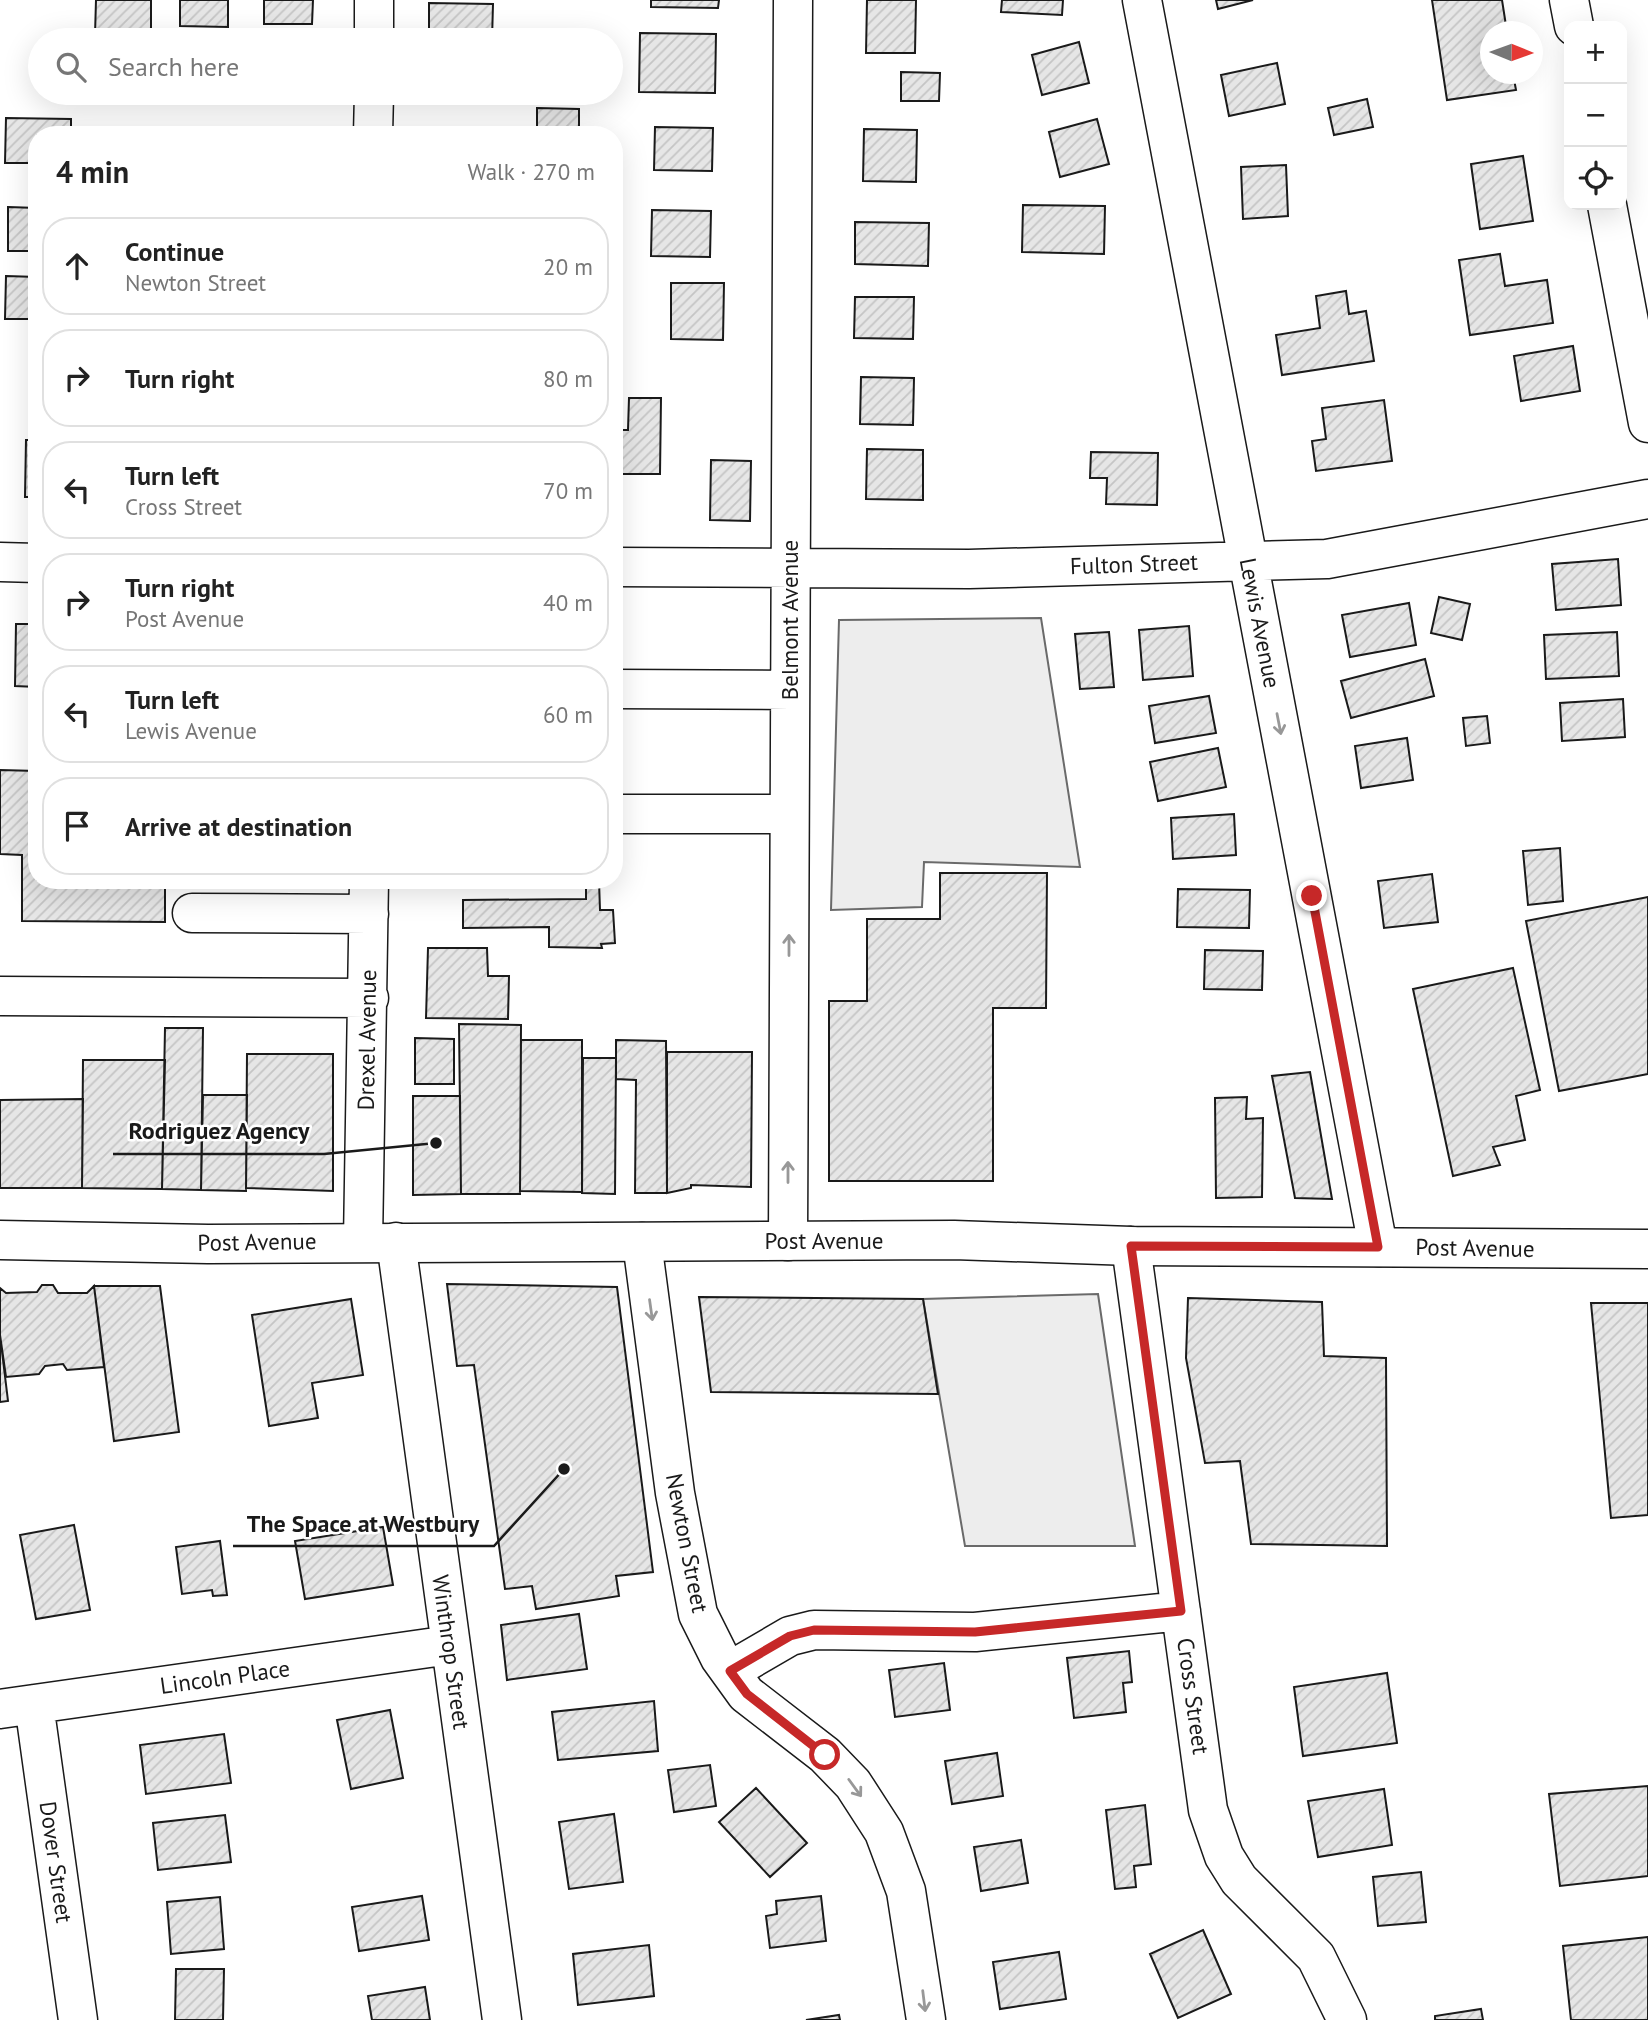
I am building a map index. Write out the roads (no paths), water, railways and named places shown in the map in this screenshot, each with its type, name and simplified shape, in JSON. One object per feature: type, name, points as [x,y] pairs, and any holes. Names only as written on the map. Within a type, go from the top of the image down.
[{"type":"street","points":[[374,0],[374,28]]},
{"type":"street","name":"Belmont Avenue","points":[[788,1241],[793,0]]},
{"type":"street","name":"Lewis Avenue","points":[[1142,0],[1378,1247]]},
{"type":"street","points":[[1569,0],[1573,21]]},
{"type":"street","points":[[373,105],[373,126]]},
{"type":"street","points":[[1608,210],[1648,423]]},
{"type":"street","name":"Fulton Street","points":[[623,567],[969,569],[1327,559],[1648,499]]},
{"type":"street","points":[[0,562],[28,563]]},
{"type":"street","points":[[623,689],[790,690]]},
{"type":"street","points":[[623,814],[789,814]]},
{"type":"street","points":[[192,913],[369,897]]},
{"type":"street","name":"Drexel Avenue","points":[[369,897],[369,998],[379,1242]]},
{"type":"street","points":[[0,996],[369,998]]},
{"type":"street","name":"Post Avenue","points":[[0,1240],[208,1244],[954,1240],[1131,1246],[1648,1249]]},
{"type":"street","name":"Winthrop Street","points":[[379,1242],[450,1645],[502,2020]]},
{"type":"street","name":"Newton Street","points":[[642,1242],[674,1482],[698,1614],[730,1671],[747,1694],[835,1765],[853,1784],[884,1832],[906,1891],[926,2020]]},
{"type":"street","name":"Cross Street","points":[[1131,1246],[1208,1810],[1224,1856],[1239,1880],[1316,1957],[1348,2020]]},
{"type":"street","points":[[730,1671],[790,1636],[814,1630],[975,1632],[1181,1611]]},
{"type":"street","name":"Lincoln Place","points":[[17,1707],[450,1645]]},
{"type":"street","name":"Dover Street","points":[[17,1707],[78,2020]]},
{"type":"place","name":"Rodriguez Agency","points":[[436,1143]]},
{"type":"place","name":"The Space at Westbury","points":[[564,1469]]}]
